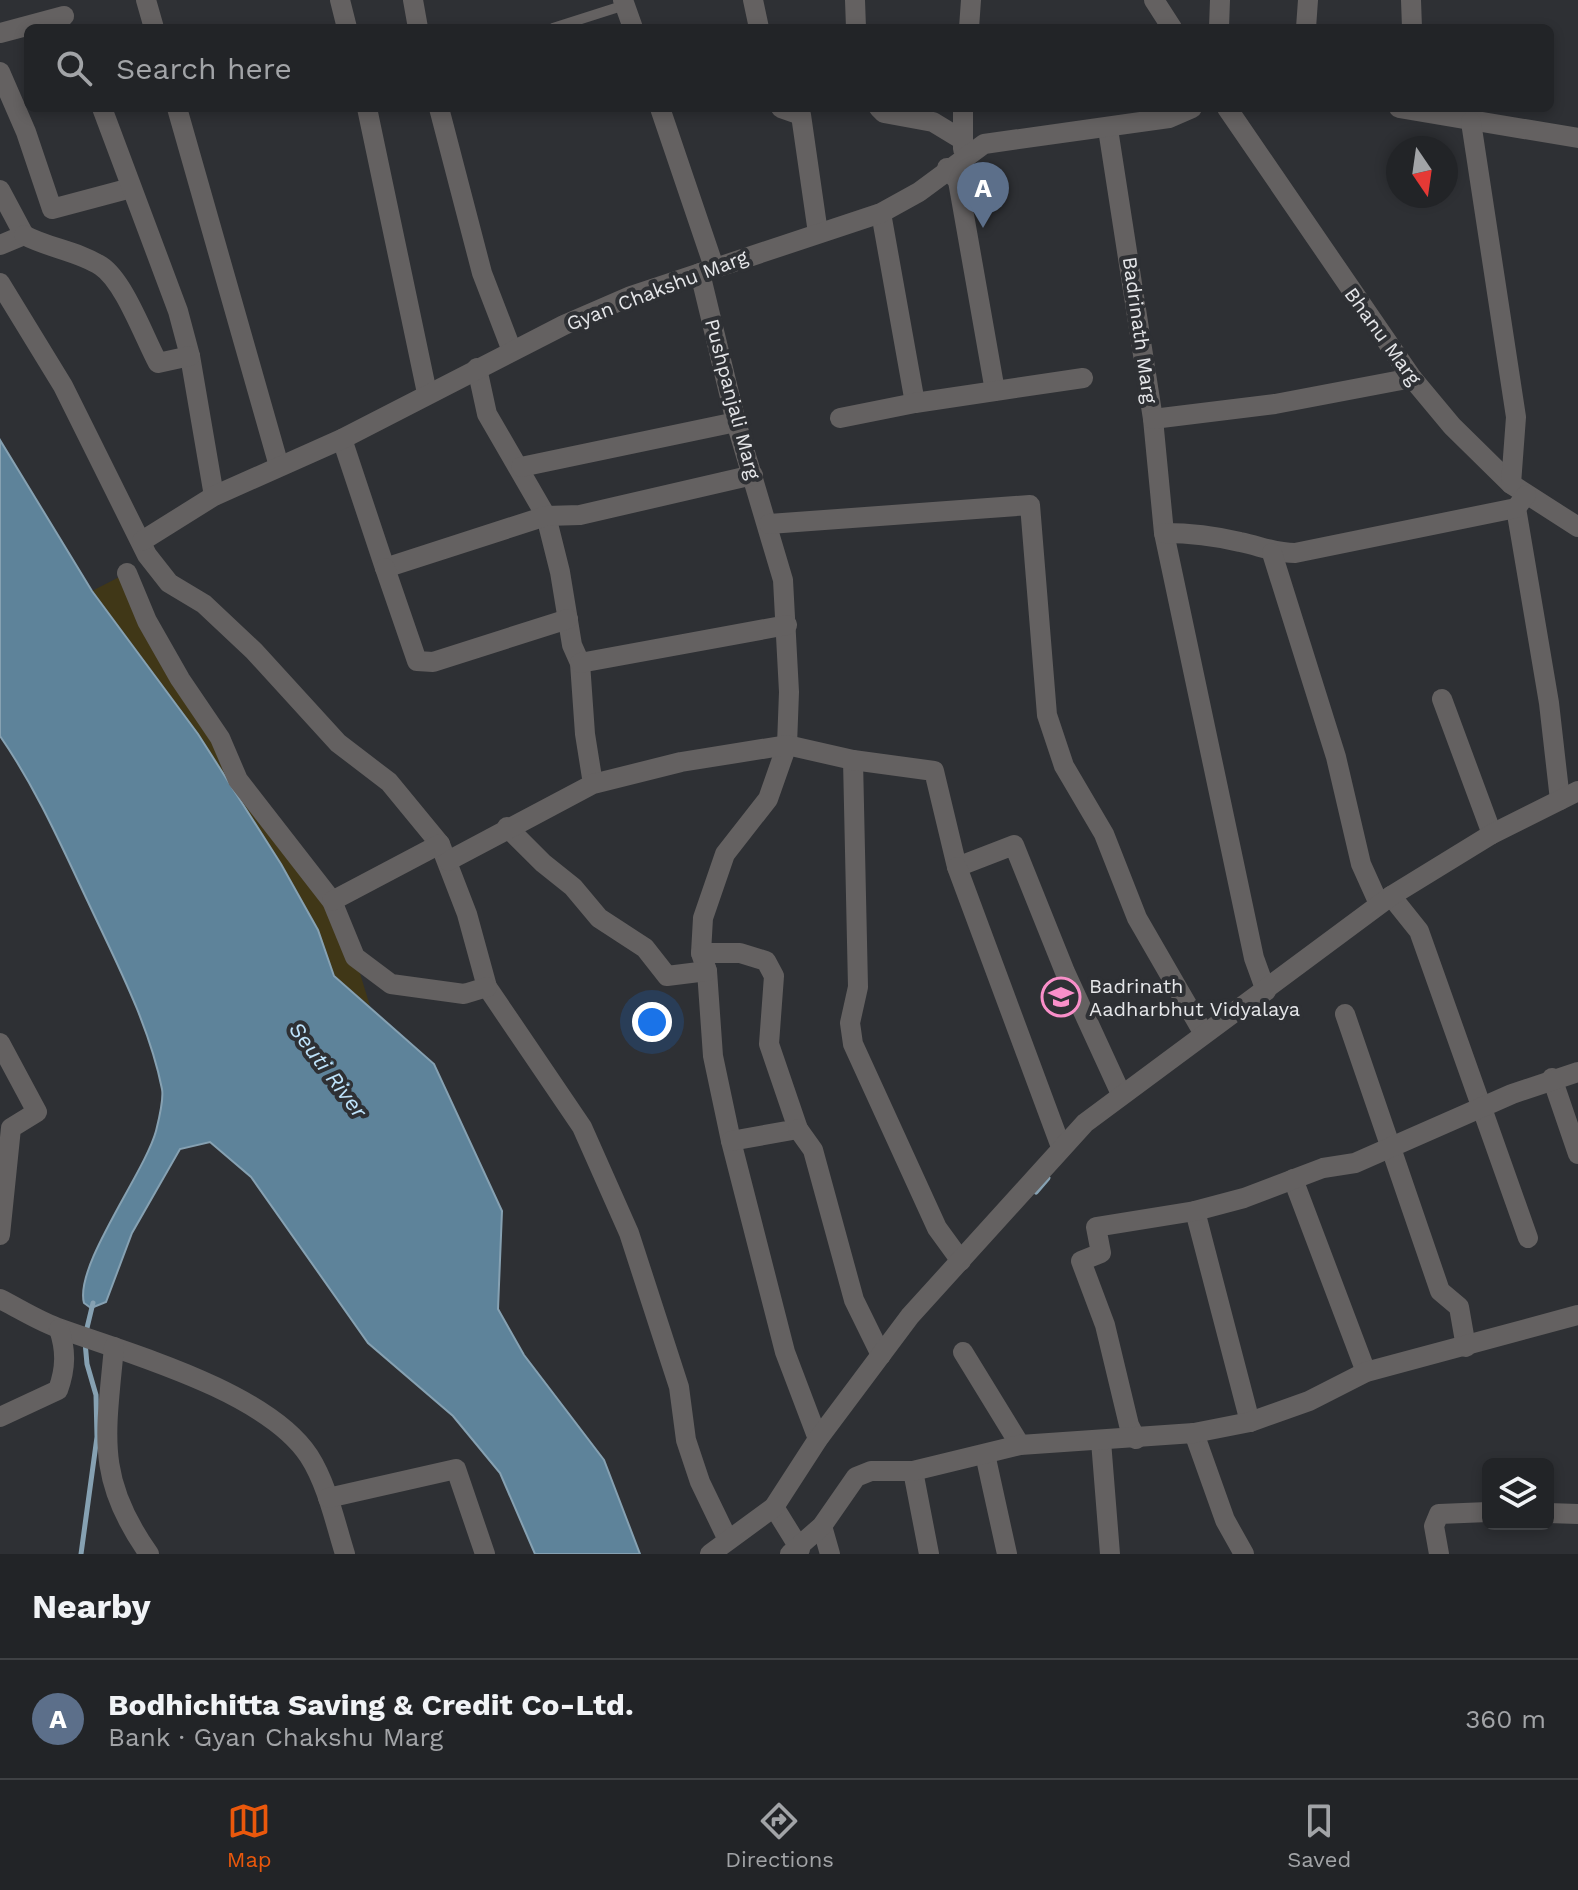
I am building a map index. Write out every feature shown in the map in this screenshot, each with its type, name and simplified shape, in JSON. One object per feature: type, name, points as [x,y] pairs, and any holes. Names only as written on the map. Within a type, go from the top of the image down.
[{"type":"street","points":[[146,0],[153,24]]},
{"type":"street","points":[[340,0],[346,24]]},
{"type":"street","points":[[413,0],[417,24]]},
{"type":"street","points":[[753,0],[758,24]]},
{"type":"street","points":[[855,0],[856,24]]},
{"type":"street","points":[[969,24],[971,0]]},
{"type":"street","points":[[1154,0],[1169,24]]},
{"type":"street","points":[[1219,24],[1220,0]]},
{"type":"street","points":[[1306,24],[1308,0]]},
{"type":"street","points":[[1411,0],[1412,24]]},
{"type":"street","points":[[624,3],[632,24]]},
{"type":"street","points":[[32,24],[64,15]]},
{"type":"street","points":[[0,33],[24,26]]},
{"type":"street","points":[[0,72],[26,132],[52,209],[131,188]]},
{"type":"street","points":[[103,112],[178,311],[190,356],[214,496]]},
{"type":"street","points":[[178,112],[279,466]]},
{"type":"street","points":[[368,112],[427,393]]},
{"type":"street","points":[[440,112],[482,273],[512,351]]},
{"type":"street","name":"Pushpanjali Marg","points":[[661,112],[707,270],[736,422],[769,524],[783,580],[787,625],[787,745],[768,799],[725,854],[703,918],[704,962],[713,1056],[731,1141],[785,1352],[818,1439]]},
{"type":"street","points":[[804,112],[818,233]]},
{"type":"street","points":[[883,112],[933,122],[963,148]]},
{"type":"street","points":[[963,112],[963,148]]},
{"type":"street","name":"Gyan Chakshu Marg","points":[[142,541],[214,496],[342,439],[477,368],[631,296],[881,213],[919,192],[947,168],[963,148],[1108,129],[1169,118],[1183,112]]},
{"type":"street","name":"Bhanu Marg","points":[[1230,112],[1412,378],[1452,426],[1517,496],[1578,527]]},
{"type":"street","points":[[1422,112],[1578,138]]},
{"type":"street","points":[[710,1554],[774,1507],[818,1439],[910,1316],[1061,1147],[1121,1094],[1266,991],[1385,900],[1492,834],[1569,796],[1549,703],[1517,496],[1516,417],[1471,122]]},
{"type":"street","name":"Badrinath Marg","points":[[1108,129],[1153,419],[1164,533],[1254,958],[1266,991]]},
{"type":"street","points":[[947,168],[958,181],[995,391]]},
{"type":"street","points":[[0,190],[24,235],[46,247],[100,265],[113,276],[158,363],[190,356]]},
{"type":"street","points":[[881,213],[915,403]]},
{"type":"street","points":[[0,245],[24,235]]},
{"type":"street","points":[[0,283],[63,386],[147,555],[169,583],[204,604],[254,651],[338,743],[389,782],[444,853],[487,987],[582,1127],[603,1170],[660,1322],[679,1387],[686,1440],[700,1482],[728,1540]]},
{"type":"street","points":[[477,368],[487,414],[521,467],[546,516],[580,663],[593,784]]},
{"type":"street","points":[[840,418],[915,403],[1083,378]]},
{"type":"street","points":[[1153,419],[1275,404],[1412,378]]},
{"type":"street","points":[[521,467],[736,422]]},
{"type":"street","points":[[342,439],[417,661],[433,662],[568,619]]},
{"type":"street","points":[[385,568],[546,516],[580,515],[753,475]]},
{"type":"street","points":[[1164,533],[1243,542],[1272,553],[1311,550],[1517,496]]},
{"type":"street","points":[[769,524],[1030,505],[1047,715],[1064,766],[1104,834],[1137,918],[1204,1034]]},
{"type":"street","points":[[1272,553],[1336,757],[1361,864],[1385,900],[1419,931],[1479,1108],[1528,1238]]},
{"type":"street","points":[[127,573],[147,621],[220,738],[238,780],[332,901],[355,957],[391,984],[464,994],[487,987]]},
{"type":"street","points":[[580,663],[787,625]]},
{"type":"street","points":[[1442,699],[1492,834]]},
{"type":"street","points":[[332,901],[507,827],[593,784],[681,762],[787,745],[853,760],[934,771],[957,867],[1061,1147]]},
{"type":"street","points":[[853,760],[858,987],[850,1023],[853,1044],[937,1228],[961,1261]]},
{"type":"street","points":[[507,827],[543,863],[573,887],[599,918],[645,948],[667,976],[740,953],[766,961],[774,976],[769,1044],[798,1129],[813,1150],[854,1300],[881,1355]]},
{"type":"street","points":[[957,867],[1011,836],[1065,972],[1121,1094]]},
{"type":"street","points":[[1345,1014],[1440,1291],[1459,1307],[1466,1347]]},
{"type":"street","points":[[0,1043],[37,1112],[11,1128],[0,1235]]},
{"type":"street","points":[[1136,1439],[1129,1425],[1105,1325],[1081,1261],[1101,1253],[1096,1227],[1195,1211],[1323,1168],[1355,1163],[1552,1078],[1578,1072]]},
{"type":"street","points":[[1552,1078],[1578,1154]]},
{"type":"street","points":[[731,1141],[798,1129]]},
{"type":"street","points":[[1293,1179],[1366,1372]]},
{"type":"street","points":[[1195,1211],[1250,1422]]},
{"type":"street","points":[[0,1299],[265,1414],[290,1433],[310,1457],[328,1498],[345,1554]]},
{"type":"street","points":[[774,1507],[795,1551],[822,1526],[856,1477],[871,1471],[913,1471],[1020,1445],[1136,1439],[1194,1433],[1250,1422],[1309,1401],[1366,1372],[1578,1315]]},
{"type":"street","points":[[0,1417],[58,1390],[65,1371],[64,1344],[76,1334]]},
{"type":"street","points":[[114,1347],[107,1427],[111,1477],[115,1498],[130,1530],[149,1554]]},
{"type":"street","points":[[963,1352],[1020,1445]]},
{"type":"street","points":[[1194,1433],[1225,1520],[1244,1554]]},
{"type":"street","points":[[1101,1441],[1110,1554]]},
{"type":"street","points":[[985,1454],[1007,1554]]},
{"type":"street","points":[[328,1498],[456,1469],[485,1554]]},
{"type":"street","points":[[913,1471],[929,1554]]},
{"type":"street","points":[[1439,1554],[1434,1526],[1439,1514],[1482,1512]]},
{"type":"street","points":[[1554,1513],[1578,1514]]},
{"type":"street","points":[[822,1526],[830,1554]]},
{"type":"lane","points":[[564,24],[624,3]]},
{"type":"sand","points":[[127,573],[180,679],[332,901],[355,957],[370,1006],[334,976],[318,930],[281,864],[198,734],[92,591]]},
{"type":"water","name":"Seuti River","points":[[0,440],[92,591],[198,734],[281,864],[318,930],[334,976],[434,1064],[502,1211],[498,1309],[524,1355],[604,1460],[640,1554],[535,1554],[500,1473],[453,1416],[368,1343],[251,1177],[210,1142],[180,1149],[132,1233],[106,1302],[91,1308],[84,1303],[89,1266],[149,1149],[156,1131],[162,1093],[149,1041],[120,970],[47,817],[0,736]]},
{"type":"waterway","points":[[1036,1192],[1048,1178]]},
{"type":"waterway","points":[[86,1332],[93,1303]]},
{"type":"waterway","points":[[81,1554],[97,1437],[96,1395],[87,1364],[85,1342]]},
{"type":"place","name":"Bodhichitta Saving & Credit Co-Ltd.","points":[[983,228]]},
{"type":"place","name":"Badrinath Aadharbhut Vidyalaya","points":[[1061,997]]}]
